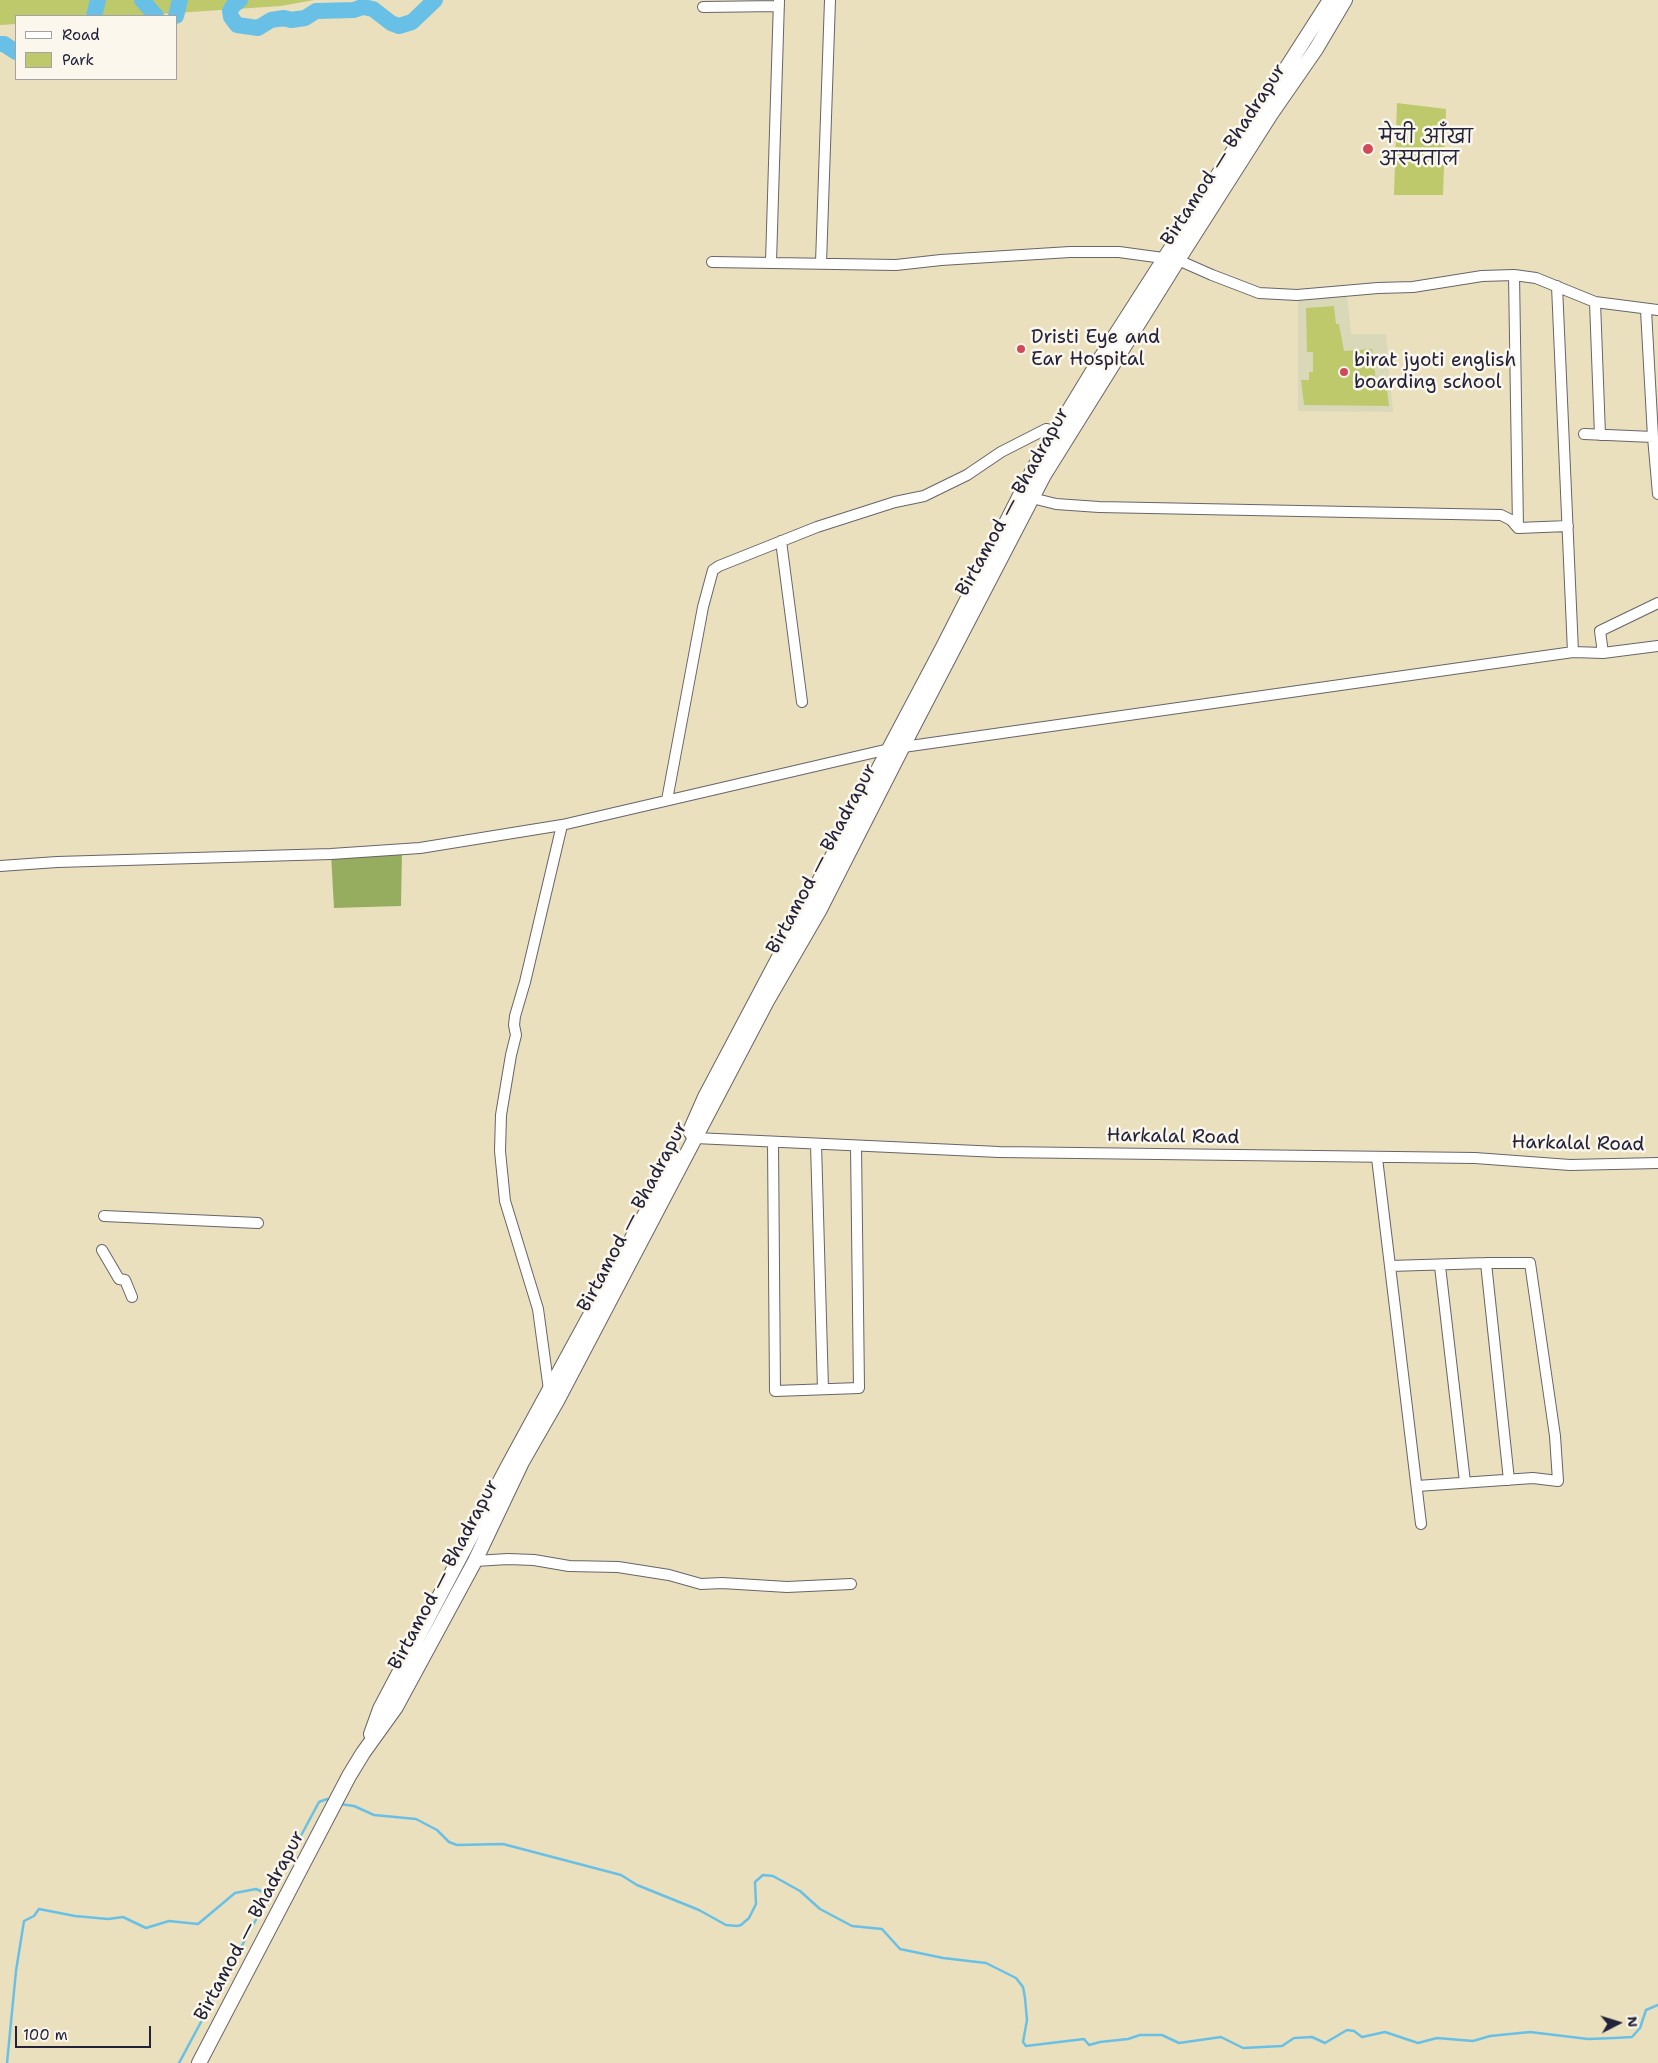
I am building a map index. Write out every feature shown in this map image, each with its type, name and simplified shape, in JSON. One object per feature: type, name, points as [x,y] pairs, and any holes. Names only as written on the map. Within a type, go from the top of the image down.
[{"type":"main road","name":"Birtamod — Bhadrapur","points":[[896,748],[1032,498],[1075,413],[1267,110],[1330,0]]},
{"type":"main road","name":"Birtamod — Bhadrapur","points":[[1267,110],[1316,49],[1345,0]]},
{"type":"main road","name":"Birtamod — Bhadrapur","points":[[199,2063],[336,1802],[363,1753],[396,1708],[475,1561],[554,1396],[763,999],[819,911],[896,748],[1034,468],[1057,431],[1075,413]]},
{"type":"main road","name":"Birtamod — Bhadrapur","points":[[363,1753],[380,1709],[508,1466],[554,1396]]},
{"type":"street","points":[[820,263],[830,0]]},
{"type":"street","points":[[703,7],[738,3],[779,3],[771,262]]},
{"type":"street","points":[[712,262],[896,265],[941,260],[1070,252],[1119,252],[1171,259],[1259,293],[1297,295],[1413,287],[1482,276],[1514,275],[1536,278],[1594,302],[1658,310]]},
{"type":"street","points":[[1514,275],[1518,528]]},
{"type":"street","points":[[1557,286],[1573,652]]},
{"type":"street","points":[[1594,302],[1600,435]]},
{"type":"street","points":[[1646,310],[1658,494]]},
{"type":"street","points":[[667,800],[703,607],[713,570],[780,541],[848,517],[895,502],[924,496],[967,475],[1002,452],[1046,429],[1057,431]]},
{"type":"street","points":[[1584,434],[1653,437]]},
{"type":"street","points":[[1032,498],[1056,504],[1099,507],[1501,514],[1511,520],[1518,528]]},
{"type":"street","points":[[1518,528],[1568,526]]},
{"type":"street","points":[[780,541],[802,702]]},
{"type":"street","points":[[1603,653],[1600,631],[1658,603]]},
{"type":"street","points":[[0,866],[103,860],[402,851],[494,838],[562,825],[896,748],[1573,652],[1603,653],[1658,646]]},
{"type":"street","points":[[554,1396],[538,1309],[505,1201],[500,1151],[501,1115],[516,1035],[515,1016],[525,982],[562,825]]},
{"type":"street","name":"Harkalal Road","points":[[691,1136],[773,1142],[999,1152],[1475,1158],[1570,1165],[1658,1163]]},
{"type":"street","points":[[773,1142],[776,1390],[859,1388],[856,1146]]},
{"type":"street","points":[[816,1144],[823,1389]]},
{"type":"street","points":[[1377,1158],[1421,1524]]},
{"type":"street","points":[[104,1216],[258,1223]]},
{"type":"street","points":[[102,1250],[120,1279],[125,1280],[132,1297]]},
{"type":"street","points":[[1486,1263],[1509,1480]]},
{"type":"street","points":[[1390,1266],[1530,1263],[1555,1436],[1558,1480],[1533,1478],[1417,1486]]},
{"type":"street","points":[[1440,1266],[1465,1482]]},
{"type":"street","points":[[475,1561],[534,1560],[569,1566],[618,1568],[669,1575],[701,1584],[722,1583],[751,1587],[851,1584]]},
{"type":"shaded area","name":"birat jyoti english boarding school","points":[[1346,285],[1351,334],[1386,334],[1393,412],[1298,411],[1298,292]]},
{"type":"green space","points":[[0,0],[314,0],[281,6],[145,15],[15,15],[15,24],[0,25]]},
{"type":"green space","points":[[1397,103],[1446,109],[1443,195],[1394,195]]},
{"type":"green space","points":[[1334,306],[1336,324],[1339,324],[1344,351],[1372,349],[1376,381],[1386,380],[1389,406],[1304,405],[1301,380],[1309,380],[1309,372],[1313,372],[1313,352],[1307,352],[1306,308]]},
{"type":"green space","points":[[402,851],[401,906],[334,908],[331,854]]},
{"type":"waterway","points":[[94,15],[98,0]]},
{"type":"waterway","points":[[142,0],[155,15]]},
{"type":"waterway","points":[[176,15],[180,0]]},
{"type":"waterway","points":[[240,0],[230,11],[231,17],[237,25],[258,28],[271,20],[284,18],[291,20],[305,18],[316,11],[354,10],[362,7],[373,9],[391,23],[399,26],[412,22],[435,0]]},
{"type":"waterway","points":[[0,44],[4,44],[15,51]]},
{"type":"waterway","points":[[179,2063],[319,1802],[327,1799],[330,1800]]},
{"type":"waterway","points":[[340,1804],[354,1806],[374,1815],[416,1819],[437,1830],[449,1842],[457,1845],[503,1844],[621,1875],[637,1885],[699,1910],[726,1925],[741,1925],[749,1918],[756,1904],[755,1882],[763,1875],[773,1876],[800,1891],[820,1909],[852,1926],[882,1929],[900,1949],[943,1958],[986,1963],[1016,1978],[1023,1987],[1025,1998],[1027,2020],[1023,2042],[1026,2046],[1084,2039],[1089,2045],[1128,2039],[1140,2035],[1162,2035],[1179,2043],[1221,2037],[1243,2048],[1282,2046],[1294,2038],[1312,2037],[1325,2043],[1347,2030],[1354,2031],[1362,2037],[1385,2032],[1418,2043],[1437,2038],[1473,2041],[1490,2036],[1530,2032],[1588,2039],[1632,2037],[1640,2028],[1646,2010],[1658,2005]]},
{"type":"waterway","points":[[7,2063],[16,1971],[24,1921],[34,1916],[39,1909],[75,1916],[108,1919],[123,1917],[146,1928],[169,1921],[198,1924],[235,1893],[256,1889],[270,1895]]},
{"type":"place","name":"मेची आँखा अस्पताल","points":[[1368,149]]},
{"type":"place","name":"Dristi Eye and Ear Hospital","points":[[1021,349]]},
{"type":"place","name":"birat jyoti english boarding school","points":[[1344,372]]}]
